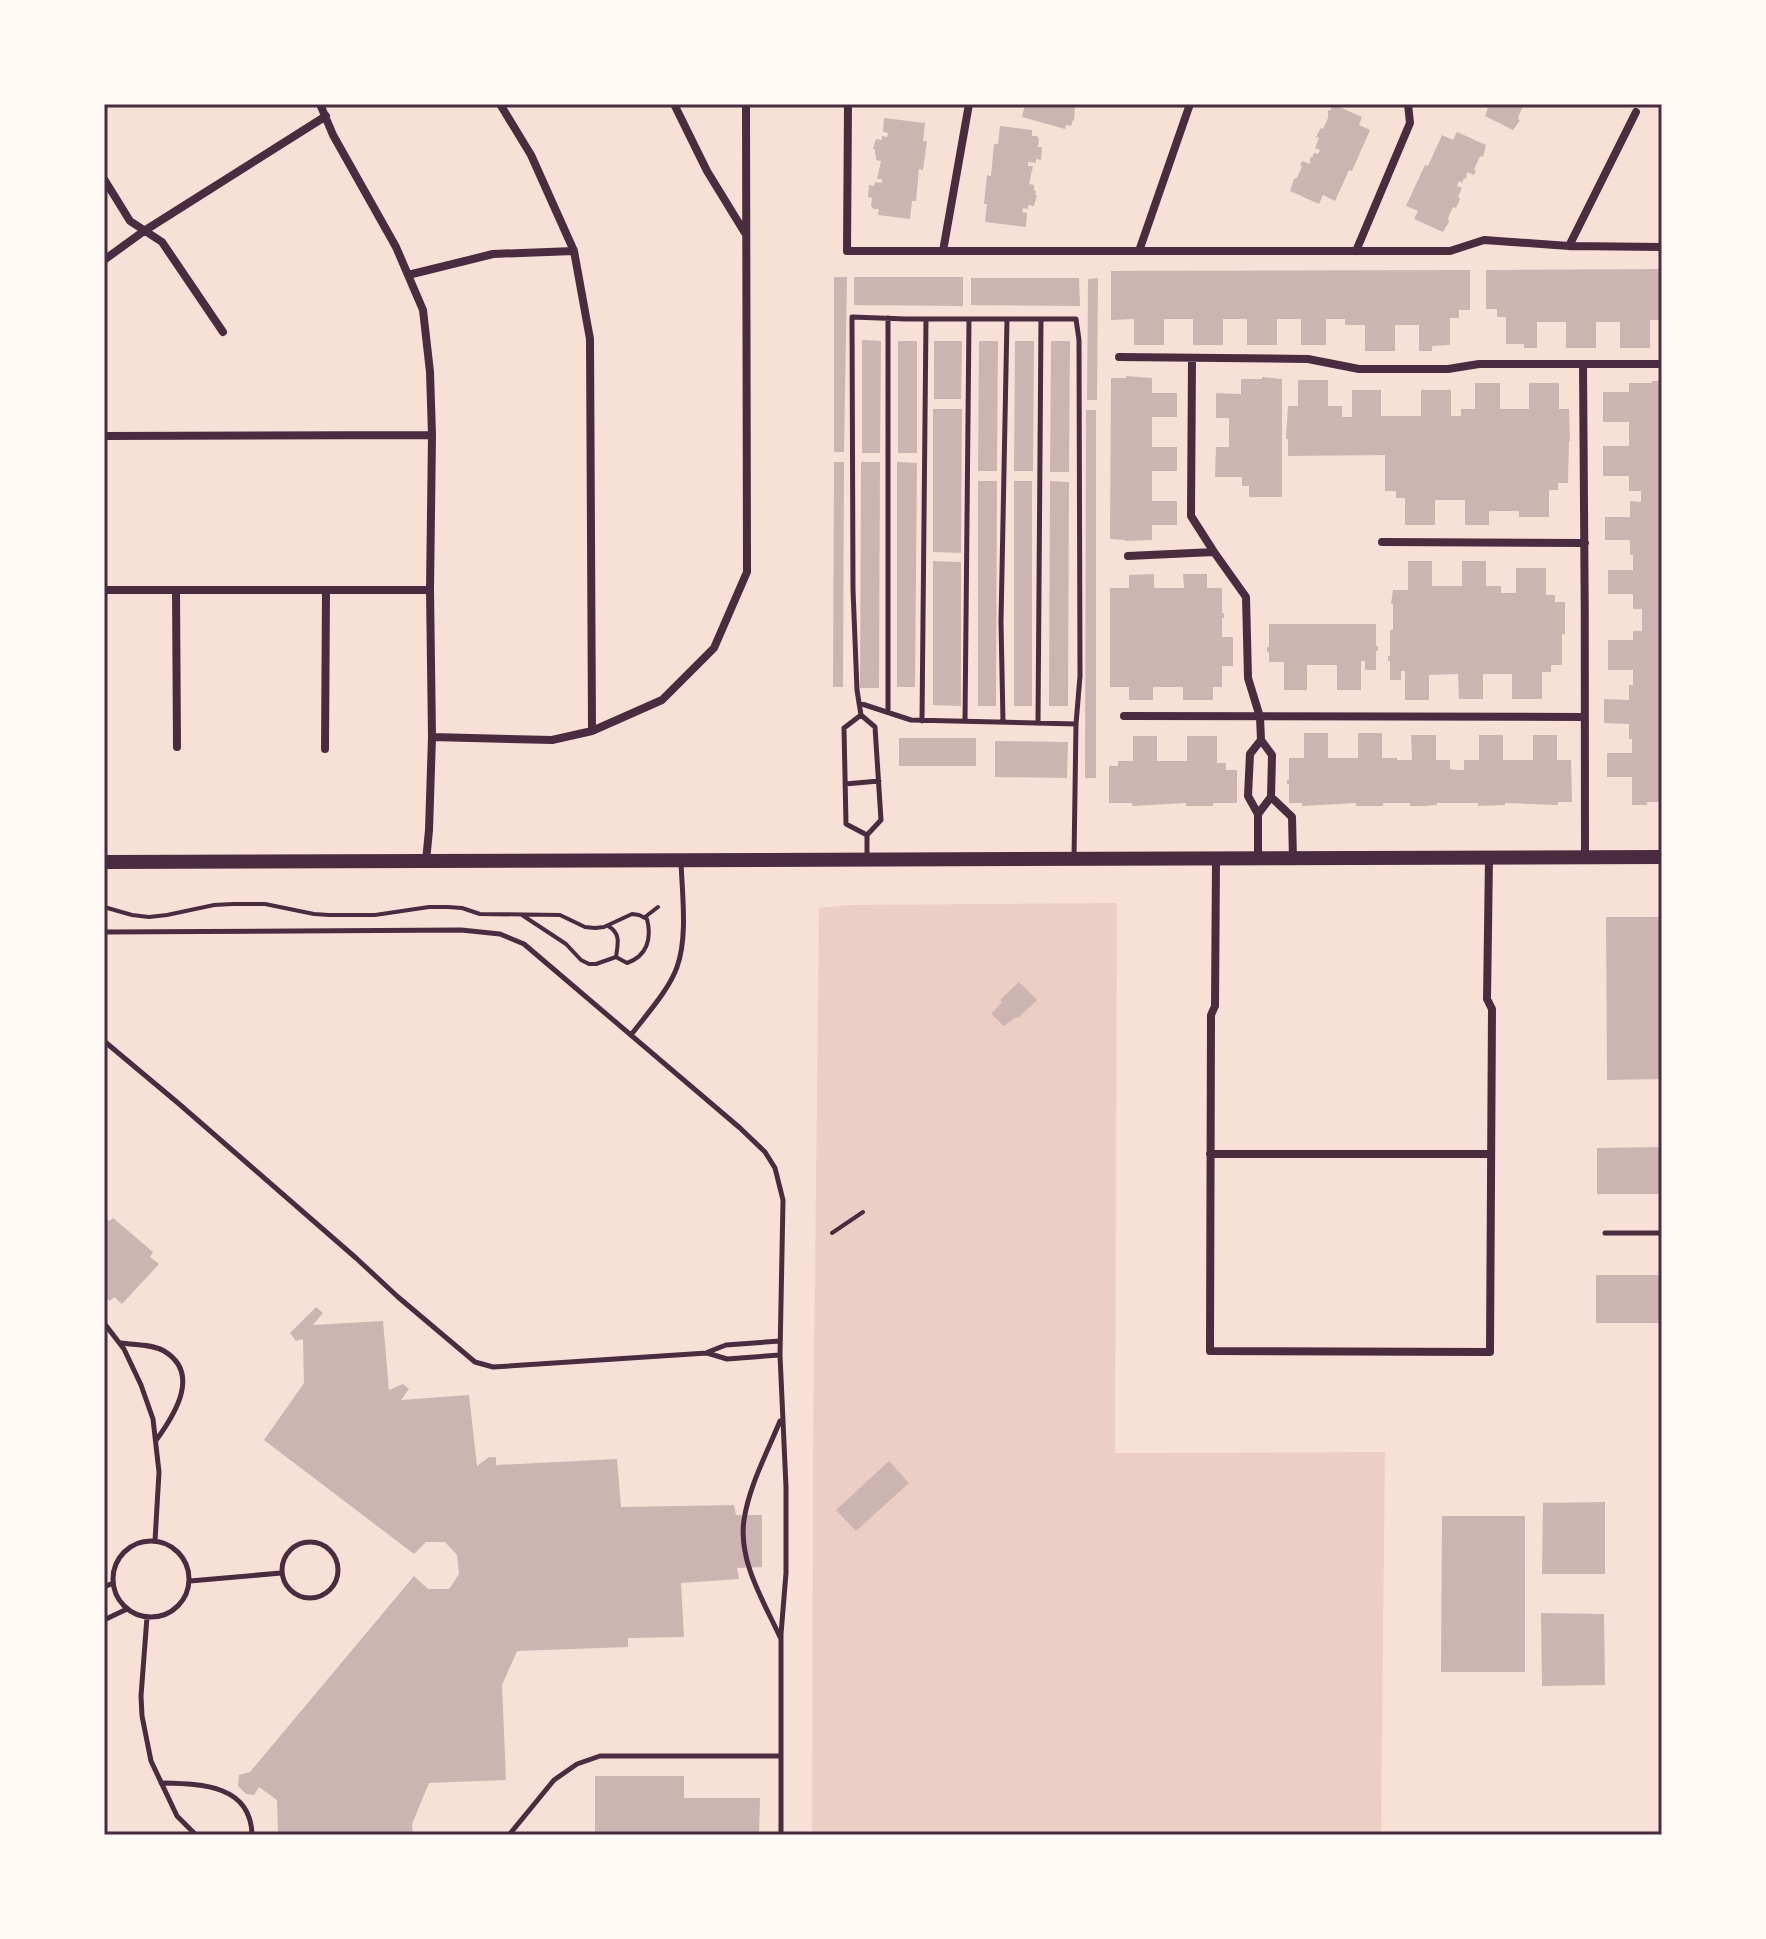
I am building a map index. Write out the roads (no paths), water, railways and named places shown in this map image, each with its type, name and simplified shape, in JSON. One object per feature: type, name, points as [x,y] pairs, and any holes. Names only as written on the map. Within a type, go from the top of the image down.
[{"type":"main road","points":[[104,862],[1662,857]]},
{"type":"street","points":[[320,104],[333,135],[396,247],[423,310],[430,372],[432,435],[432,737],[426,861]]},
{"type":"street","points":[[500,104],[531,155],[574,251],[590,339],[592,731]]},
{"type":"street","points":[[674,104],[707,171],[745,233]]},
{"type":"street","points":[[432,737],[552,740],[592,731],[662,700],[714,648],[747,572],[746,104]]},
{"type":"street","points":[[848,104],[847,251],[1450,251],[1484,240],[1569,246],[1662,247]]},
{"type":"street","points":[[943,251],[969,104]]},
{"type":"street","points":[[1139,251],[1190,104]]},
{"type":"street","points":[[1356,251],[1410,123],[1408,104]]},
{"type":"street","points":[[1569,246],[1636,112]]},
{"type":"street","points":[[104,260],[144,231],[326,116]]},
{"type":"street","points":[[104,179],[130,221],[162,242],[223,332]]},
{"type":"street","points":[[408,275],[493,254],[574,251]]},
{"type":"street","points":[[1119,357],[1308,359],[1359,369],[1448,369],[1479,364],[1658,364]]},
{"type":"street","points":[[1192,358],[1191,516],[1246,597],[1248,678],[1260,717],[1261,740],[1272,755],[1271,797],[1258,814]]},
{"type":"street","points":[[1583,364],[1585,858]]},
{"type":"street","points":[[104,436],[432,435]]},
{"type":"street","points":[[1382,542],[1585,543]]},
{"type":"street","points":[[1128,556],[1214,552]]},
{"type":"street","points":[[104,590],[430,590]]},
{"type":"street","points":[[176,590],[177,747]]},
{"type":"street","points":[[325,749],[326,590]]},
{"type":"street","points":[[1124,716],[1584,717]]},
{"type":"street","points":[[1258,859],[1258,814],[1248,796],[1250,754],[1261,740]]},
{"type":"street","points":[[1271,797],[1292,817],[1293,859]]},
{"type":"street","points":[[1216,859],[1215,1006],[1211,1015],[1210,1351],[1490,1352],[1492,1009],[1487,999],[1489,859]]},
{"type":"street","points":[[1210,1154],[1491,1154]]},
{"type":"lane","points":[[866,860],[867,835],[881,820],[875,727],[861,715],[856,674],[852,317],[1076,319],[1079,340],[1080,676],[1076,724],[1074,860]]},
{"type":"lane","points":[[888,318],[888,712]]},
{"type":"lane","points":[[922,721],[926,319]]},
{"type":"lane","points":[[965,721],[969,319]]},
{"type":"lane","points":[[1003,722],[1001,622],[1007,319]]},
{"type":"lane","points":[[1038,722],[1041,319]]},
{"type":"lane","points":[[859,703],[911,720],[1076,724]]},
{"type":"lane","points":[[861,715],[844,728],[846,824],[867,835]]},
{"type":"lane","points":[[845,784],[879,781]]},
{"type":"lane","points":[[631,1035],[677,967],[682,943],[681,860]]},
{"type":"lane","points":[[104,932],[461,930],[500,934],[524,944],[765,1152],[775,1168],[783,1200],[780,1355],[786,1573],[781,1639],[781,1835]]},
{"type":"lane","points":[[104,1041],[475,1362],[493,1367],[707,1353],[726,1345],[780,1341]]},
{"type":"lane","points":[[1605,1233],[1662,1233]]},
{"type":"lane","points":[[104,1323],[124,1349],[143,1388],[153,1419],[159,1472],[155,1541]]},
{"type":"lane","points":[[119,1343],[165,1352],[184,1375],[176,1408],[157,1440]]},
{"type":"lane","points":[[707,1353],[727,1359],[780,1355]]},
{"type":"lane","points":[[781,1639],[754,1581],[747,1557],[744,1520],[782,1416]]},
{"type":"lane","points":[[155,1541],[176,1550],[184,1559],[190,1581],[187,1594],[171,1612],[160,1617],[147,1617],[137,1615],[120,1602],[113,1583],[113,1572],[117,1561],[133,1545],[155,1541]]},
{"type":"lane","points":[[307,1542],[330,1550],[338,1568],[333,1587],[317,1598],[297,1596],[289,1590],[281,1573],[286,1554],[307,1542]]},
{"type":"lane","points":[[190,1581],[281,1573]]},
{"type":"lane","points":[[104,1587],[113,1583]]},
{"type":"lane","points":[[104,1620],[127,1609]]},
{"type":"lane","points":[[147,1617],[141,1696],[151,1761],[177,1816],[196,1835]]},
{"type":"lane","points":[[509,1835],[554,1780],[577,1764],[600,1756],[781,1756]]},
{"type":"lane","points":[[161,1783],[204,1785],[226,1792],[239,1800],[248,1814],[252,1835]]}]
